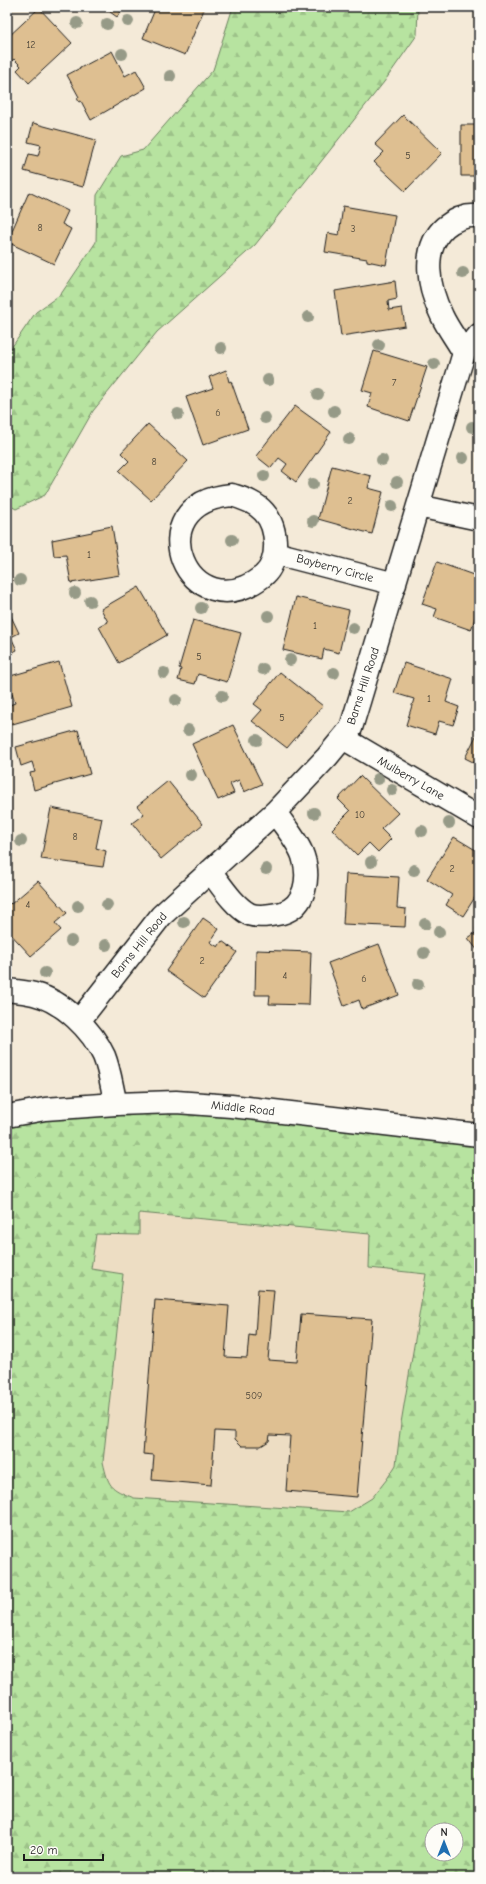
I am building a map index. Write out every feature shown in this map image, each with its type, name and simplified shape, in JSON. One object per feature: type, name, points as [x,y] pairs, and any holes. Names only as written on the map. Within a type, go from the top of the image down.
[{"type":"street","points":[[464,353],[442,316],[434,294],[429,272],[431,249],[442,231],[454,220],[471,216],[479,216]]},
{"type":"street","name":"Barns Hill Road","points":[[79,1021],[161,916],[275,812],[351,728],[464,353],[479,335]]},
{"type":"street","points":[[232,495],[251,501],[264,512],[270,522],[275,538],[275,552],[268,572],[252,584],[230,591],[220,590],[204,585],[187,570],[182,562],[179,546],[180,533],[186,518],[203,501],[215,496],[232,495]]},
{"type":"street","points":[[418,506],[479,519]]},
{"type":"street","name":"Bayberry Circle","points":[[275,552],[395,584]]},
{"type":"street","name":"Mulberry Lane","points":[[343,738],[479,818]]},
{"type":"street","points":[[210,871],[232,899],[250,914],[271,916],[286,912],[298,904],[304,890],[306,877],[303,856],[275,812]]},
{"type":"street","points":[[7,990],[36,994],[60,1006],[79,1021],[93,1038],[104,1057],[116,1104]]},
{"type":"street","name":"Middle Road","points":[[7,1116],[45,1109],[116,1104],[176,1102],[231,1106],[479,1135]]},
{"type":"shaded area","points":[[139,1213],[371,1234],[369,1268],[426,1274],[401,1423],[396,1465],[372,1498],[349,1512],[134,1498],[120,1492],[108,1484],[103,1462],[123,1274],[91,1269],[96,1234],[138,1235]]},
{"type":"green space","points":[[233,7],[418,7],[417,35],[384,82],[255,245],[157,332],[93,411],[45,495],[16,509],[7,504],[7,354],[36,312],[61,294],[96,242],[97,195],[121,156],[143,150],[213,70]]},
{"type":"green space","points":[[116,1104],[479,1135],[479,1877],[7,1877],[7,1116]],"holes":[[[139,1213],[370,1234],[369,1268],[426,1274],[401,1423],[396,1465],[372,1498],[349,1512],[134,1498],[119,1492],[111,1486],[103,1462],[123,1274],[91,1269],[96,1234],[139,1235]]]},
{"type":"building","points":[[103,7],[124,7],[117,17]]},
{"type":"building","points":[[156,7],[205,7],[185,55],[143,38]]},
{"type":"building","points":[[39,8],[72,43],[29,83],[17,70],[21,66],[14,59],[7,65],[7,38]]},
{"type":"building","points":[[112,51],[125,76],[136,70],[146,88],[91,120],[81,101],[79,102],[77,98],[79,97],[67,75]]},
{"type":"building","points":[[403,115],[442,153],[405,191],[374,162],[384,152],[375,144]]},
{"type":"building","points":[[33,123],[96,140],[83,187],[24,171],[29,154],[38,156],[41,145],[28,142]]},
{"type":"building","points":[[461,125],[479,125],[479,176],[461,176]]},
{"type":"building","points":[[29,192],[68,211],[62,224],[71,229],[54,264],[7,242]]},
{"type":"building","points":[[343,206],[395,215],[386,265],[367,261],[367,259],[325,252],[328,233],[339,235]]},
{"type":"building","points":[[395,281],[397,299],[388,301],[389,310],[402,308],[405,326],[341,336],[335,291]]},
{"type":"building","points":[[374,351],[427,367],[409,421],[368,407],[372,393],[362,390]]},
{"type":"building","points":[[226,370],[229,382],[231,381],[248,429],[203,445],[186,397],[213,388],[209,377]]},
{"type":"building","points":[[295,406],[331,432],[296,482],[282,471],[287,464],[279,458],[271,468],[256,456]]},
{"type":"building","points":[[148,424],[188,461],[151,500],[119,471],[129,461],[121,453]]},
{"type":"building","points":[[332,466],[371,476],[368,488],[383,492],[372,534],[318,519]]},
{"type":"building","points":[[112,526],[120,575],[71,583],[66,555],[54,556],[52,540],[92,532],[92,530]]},
{"type":"building","points":[[437,562],[479,577],[479,606],[471,630],[434,617],[437,609],[422,604]]},
{"type":"building","points":[[139,587],[167,635],[119,663],[99,627],[108,622],[101,609]]},
{"type":"building","points":[[296,597],[349,610],[339,653],[324,649],[322,659],[283,650]]},
{"type":"building","points":[[7,608],[19,633],[11,637],[17,650],[7,655]]},
{"type":"building","points":[[193,620],[241,633],[227,682],[198,674],[195,684],[178,680],[181,669],[179,668]]},
{"type":"building","points":[[59,662],[72,707],[9,725],[7,706],[15,703],[12,694],[7,696],[7,677]]},
{"type":"building","points":[[404,663],[453,679],[446,702],[459,707],[453,725],[439,721],[435,734],[406,725],[414,699],[394,693]]},
{"type":"building","points":[[280,672],[323,706],[287,748],[252,721],[262,710],[254,704]]},
{"type":"building","points":[[233,725],[262,784],[244,792],[239,780],[230,784],[234,793],[218,800],[192,744]]},
{"type":"building","points":[[78,730],[90,774],[34,790],[30,773],[35,772],[32,762],[21,766],[16,747]]},
{"type":"building","points":[[479,730],[479,765],[465,758]]},
{"type":"building","points":[[360,776],[398,813],[381,829],[391,839],[378,852],[369,843],[357,855],[332,829],[350,811],[338,799]]},
{"type":"building","points":[[168,781],[203,824],[161,859],[132,823],[144,814],[137,806]]},
{"type":"building","points":[[51,808],[102,818],[96,848],[106,851],[103,867],[41,859]]},
{"type":"building","points":[[454,837],[479,852],[479,891],[463,916],[446,905],[452,895],[427,879]]},
{"type":"building","points":[[346,874],[399,877],[397,908],[406,909],[405,927],[343,924]]},
{"type":"building","points":[[38,881],[67,913],[55,923],[61,930],[31,956],[7,930],[7,906]]},
{"type":"building","points":[[203,918],[219,929],[210,942],[218,947],[222,941],[237,952],[204,998],[166,971]]},
{"type":"building","points":[[479,926],[478,951],[468,938],[477,932],[476,928]]},
{"type":"building","points":[[379,944],[399,995],[362,1009],[359,1000],[344,1006],[328,963]]},
{"type":"building","points":[[256,950],[311,952],[309,1005],[269,1004],[270,995],[255,995]]},
{"type":"building","points":[[258,1289],[274,1290],[268,1360],[297,1362],[301,1314],[372,1319],[357,1497],[286,1491],[290,1436],[270,1435],[269,1441],[261,1446],[242,1446],[235,1439],[235,1432],[215,1431],[211,1485],[152,1480],[154,1455],[143,1454],[155,1300],[229,1306],[225,1357],[247,1358],[249,1335],[255,1336]]}]
